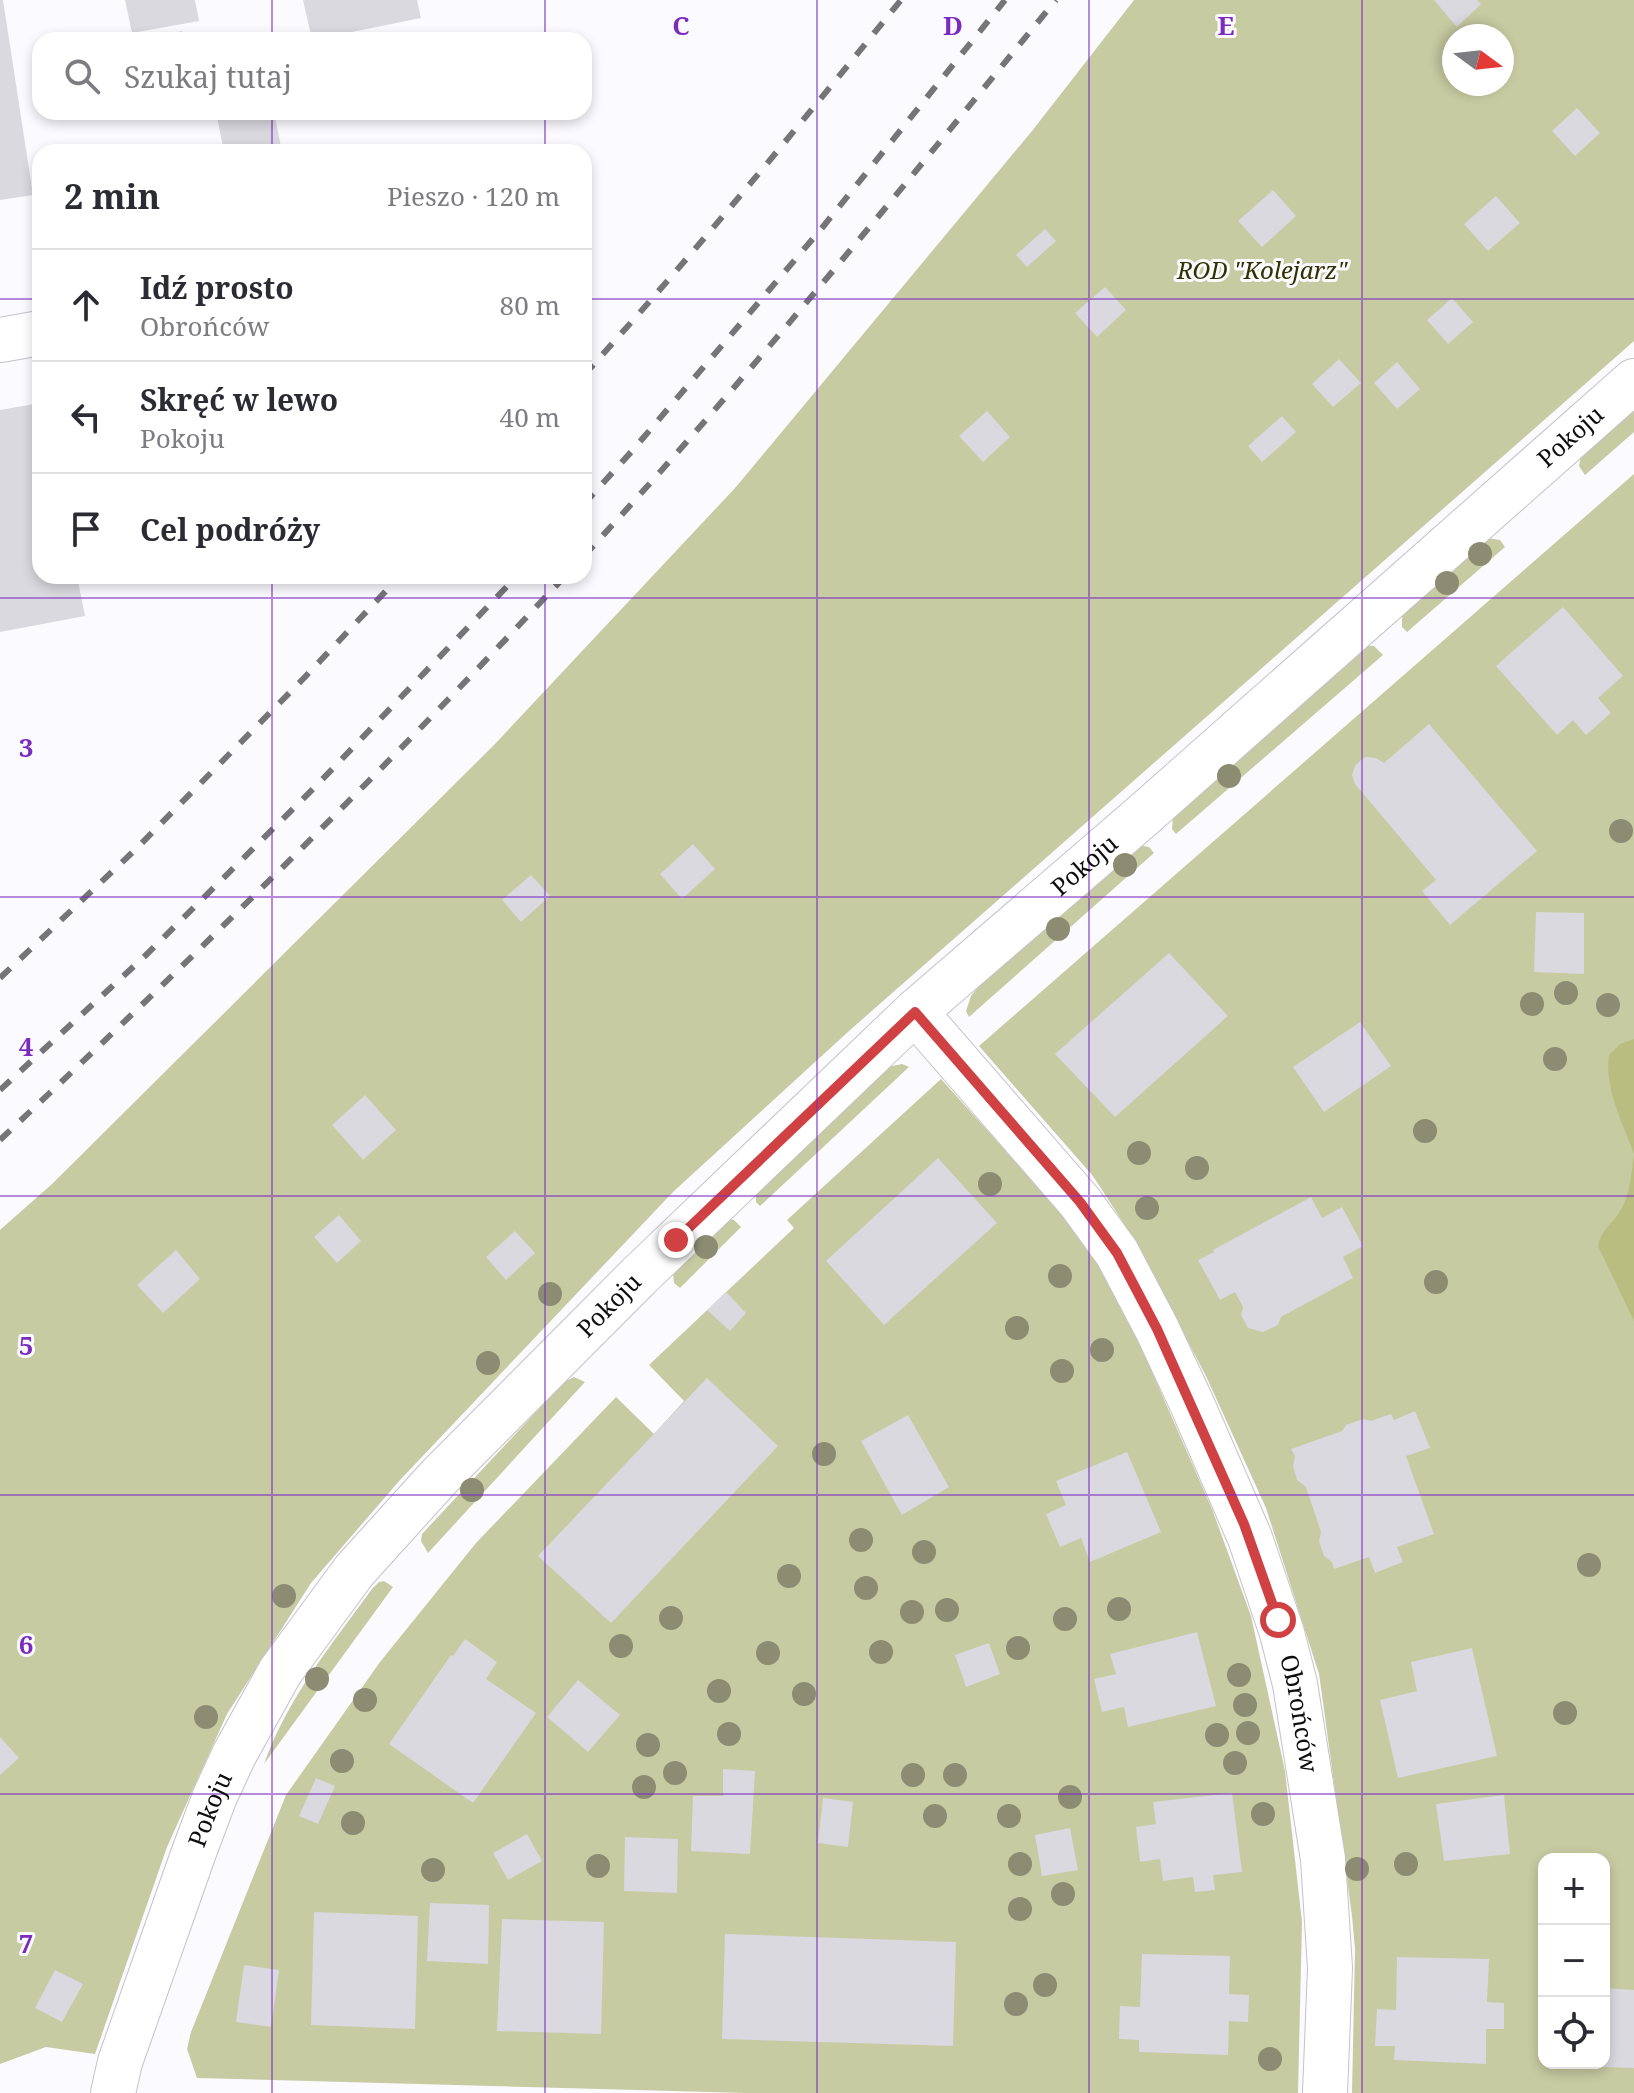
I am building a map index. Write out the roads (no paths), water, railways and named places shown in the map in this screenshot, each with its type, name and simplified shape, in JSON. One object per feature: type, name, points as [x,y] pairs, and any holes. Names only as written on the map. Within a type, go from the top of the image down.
[{"type":"street","points":[[0,340],[32,334]]},
{"type":"street","name":"Pokoju","points":[[113,2093],[120,2062],[215,1796],[251,1722],[280,1672],[345,1584],[439,1477],[639,1276],[915,1012],[1140,818],[1634,381]]},
{"type":"street","name":"Obrońców","points":[[915,1012],[1080,1202],[1117,1253],[1180,1379],[1250,1538],[1282,1633],[1295,1684],[1323,1859],[1330,1968],[1325,2093]]},
{"type":"railway","points":[[592,366],[705,237],[901,0]]},
{"type":"railway","points":[[592,495],[822,228],[1005,0]]},
{"type":"railway","points":[[592,547],[765,351],[1056,0]]},
{"type":"railway","points":[[0,978],[136,849],[392,584]]},
{"type":"railway","points":[[0,1090],[146,955],[316,786],[509,584]]},
{"type":"railway","points":[[0,1140],[287,862],[428,721],[557,584]]},
{"type":"park label","name":"ROD \"Kolejarz\"","points":[[1262,271]]}]
